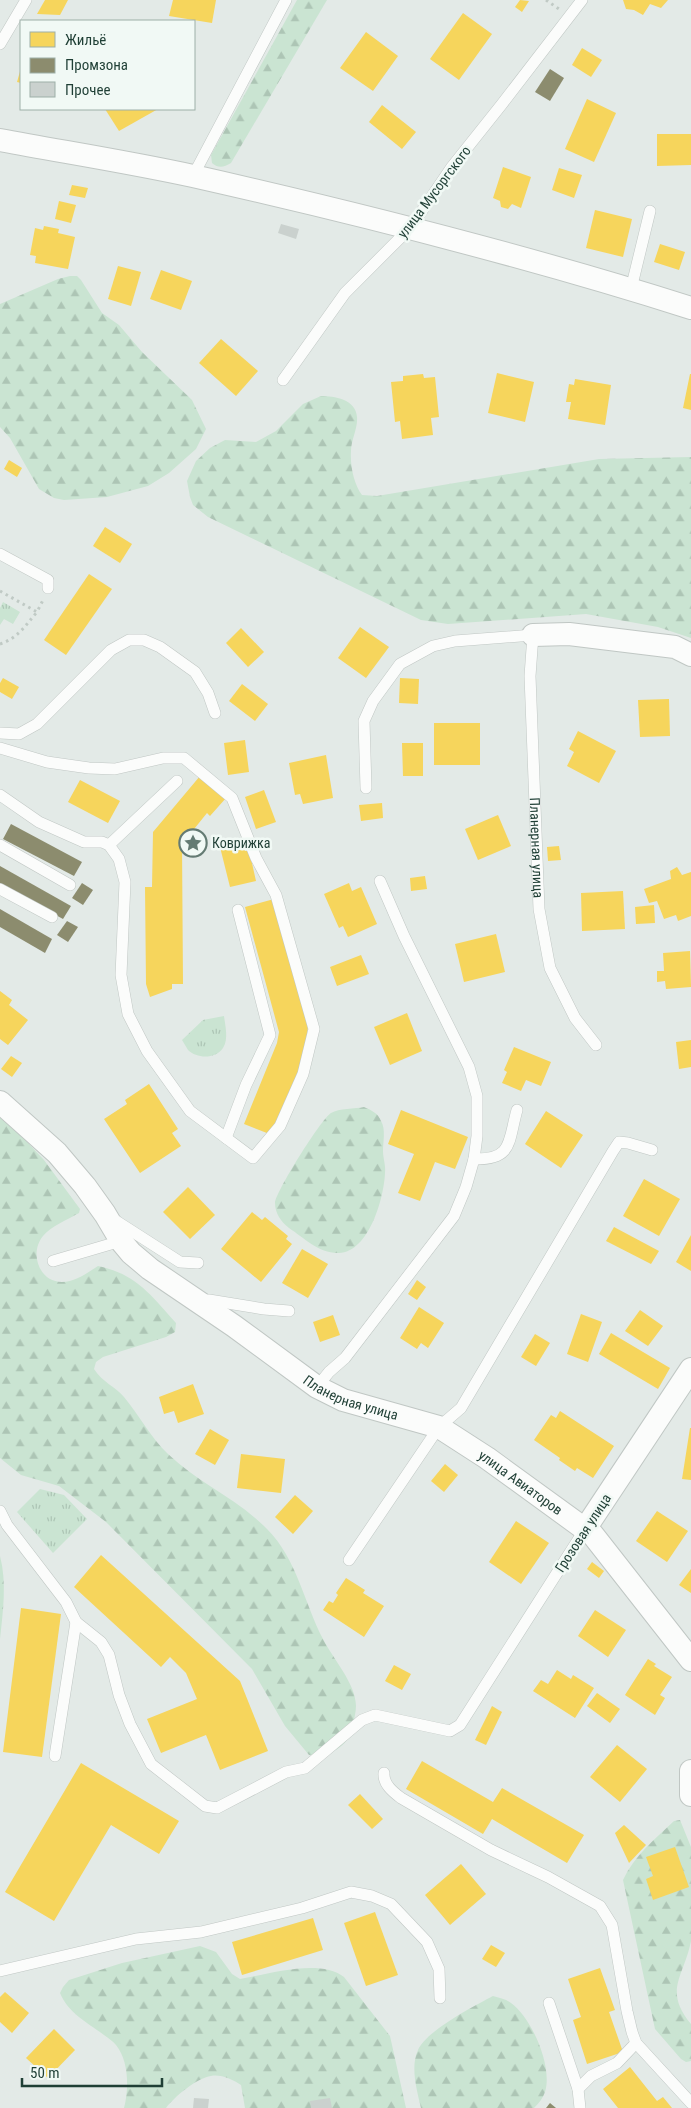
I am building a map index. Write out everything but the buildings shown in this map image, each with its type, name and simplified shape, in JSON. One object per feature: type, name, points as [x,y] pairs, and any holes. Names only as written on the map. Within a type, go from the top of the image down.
[{"type":"street","points":[[0,140],[57,148],[193,176],[411,227],[631,289],[691,308]]},
{"type":"street","points":[[533,636],[569,634],[675,647],[691,655]]},
{"type":"street","name":"Планерная улица","points":[[0,1102],[57,1153],[105,1214],[121,1241],[150,1269],[317,1387],[343,1400],[439,1427]]},
{"type":"street","name":"Грозовая улица","points":[[585,1529],[691,1369]]},
{"type":"street","name":"улица Авиаторов","points":[[439,1427],[487,1458],[593,1535],[691,1660]]},
{"type":"street","points":[[691,1771],[691,1795]]},
{"type":"lane","points":[[0,44],[26,0]]},
{"type":"lane","points":[[193,176],[286,0]]},
{"type":"lane","name":"улица Мусоргского","points":[[283,380],[345,293],[411,227],[451,168],[582,0]]},
{"type":"lane","points":[[631,289],[650,211]]},
{"type":"lane","points":[[0,554],[48,580],[48,588]]},
{"type":"lane","points":[[366,788],[364,721],[373,701],[400,664],[433,646],[454,641],[533,636]]},
{"type":"lane","name":"Планерная улица","points":[[533,636],[530,676],[539,909],[550,968],[575,1018],[596,1045]]},
{"type":"lane","points":[[0,733],[19,734],[37,724],[111,650],[129,640],[144,640],[160,647],[195,672],[208,693],[215,713]]},
{"type":"lane","points":[[0,748],[46,762],[89,768],[115,769],[163,758],[184,758],[232,798],[256,858],[276,895],[314,1029],[303,1074],[280,1126],[253,1158],[190,1111],[146,1051],[128,1014],[121,975],[125,882],[119,859],[109,845],[102,842],[84,842],[39,822],[0,795]]},
{"type":"lane","points":[[109,845],[177,781]]},
{"type":"lane","points":[[0,845],[70,885]]},
{"type":"lane","points":[[317,1387],[345,1358],[454,1216],[466,1187],[474,1159],[477,1136],[477,1096],[469,1067],[404,936],[380,881]]},
{"type":"lane","points":[[0,889],[52,917]]},
{"type":"lane","points":[[226,1138],[246,1085],[270,1035],[238,910]]},
{"type":"lane","points":[[474,1159],[496,1158],[503,1153],[508,1145],[517,1110]]},
{"type":"lane","points":[[349,1560],[439,1427],[461,1408],[620,1142],[652,1150]]},
{"type":"lane","points":[[105,1214],[180,1262],[198,1263]]},
{"type":"lane","points":[[53,1261],[121,1241]]},
{"type":"lane","points":[[198,1302],[209,1300],[289,1311]]},
{"type":"lane","points":[[0,1511],[7,1524],[66,1602],[76,1622],[55,1756]]},
{"type":"lane","name":"Грозовая улица","points":[[76,1622],[101,1642],[109,1655],[119,1695],[130,1724],[151,1764],[205,1806],[217,1808],[286,1772],[306,1768],[362,1720],[375,1715],[450,1731],[460,1725],[585,1529]]},
{"type":"lane","points":[[384,1773],[383,1779],[401,1798],[491,1850],[548,1877],[600,1906],[612,1925],[627,2011],[636,2043],[691,2103]]},
{"type":"lane","points":[[0,1971],[136,1939],[202,1932],[302,1908],[351,1892],[372,1896],[391,1904],[427,1942],[439,1969],[440,1998]]},
{"type":"lane","points":[[549,2003],[578,2089],[580,2108]]},
{"type":"lane","points":[[578,2089],[591,2076],[617,2063],[636,2043]]},
{"type":"path","points":[[0,644],[20,634],[37,612],[48,592],[48,588]]},
{"type":"path","points":[[0,591],[37,612]]},
{"type":"green space","points":[[297,0],[327,0],[231,163],[219,167],[212,163],[211,155]]},
{"type":"green space","points":[[77,276],[81,280],[102,313],[119,325],[142,352],[192,400],[206,429],[196,449],[169,473],[148,486],[107,497],[64,500],[54,498],[39,489],[10,438],[0,427],[0,304],[58,279]]},
{"type":"green space","points":[[321,396],[349,402],[356,411],[357,421],[351,447],[351,463],[355,480],[362,495],[377,496],[599,459],[691,457],[691,638],[658,627],[586,614],[448,624],[421,620],[208,517],[193,505],[187,481],[196,461],[210,448],[225,440],[256,442],[276,431],[303,404]]},
{"type":"green space","points":[[3,602],[20,612],[13,624],[4,619],[0,625],[0,608]]},
{"type":"green space","points":[[224,1016],[226,1040],[220,1052],[211,1056],[201,1056],[188,1050],[182,1040],[203,1020]]},
{"type":"green space","points":[[364,1107],[378,1116],[383,1124],[385,1170],[382,1196],[373,1222],[359,1244],[350,1250],[332,1253],[312,1245],[286,1226],[277,1214],[275,1203],[290,1172],[326,1118],[338,1110]]},
{"type":"green space","points":[[0,1113],[44,1160],[80,1209],[79,1213],[55,1226],[43,1236],[37,1250],[37,1258],[42,1272],[54,1281],[62,1282],[76,1279],[98,1266],[123,1274],[142,1287],[176,1323],[175,1332],[166,1337],[103,1357],[96,1362],[94,1369],[101,1378],[124,1397],[156,1441],[168,1454],[192,1474],[256,1518],[286,1554],[316,1625],[348,1680],[355,1698],[356,1711],[351,1732],[348,1739],[337,1749],[324,1755],[309,1755],[285,1726],[252,1669],[106,1522],[59,1486],[21,1475],[0,1458]]},
{"type":"green space","points":[[40,1489],[64,1495],[87,1519],[53,1553],[17,1512]]},
{"type":"green space","points":[[0,1556],[4,1587],[0,1639]]},
{"type":"green space","points":[[680,1820],[691,1847],[691,1941],[677,1992],[678,2002],[691,2024],[691,2061],[686,2062],[681,2059],[655,2029],[623,1880],[633,1863],[646,1848],[674,1821]]},
{"type":"green space","points":[[200,1946],[216,1952],[232,1974],[240,1979],[279,1971],[308,1968],[334,1971],[344,1977],[390,2036],[406,2108],[245,2108],[241,2085],[227,2078],[215,2076],[199,2080],[174,2099],[166,2108],[124,2108],[127,2092],[127,2075],[120,2052],[112,2041],[73,2012],[60,1993],[69,1980],[122,1963]]},
{"type":"green space","points":[[493,1996],[511,2003],[519,2010],[533,2031],[539,2044],[546,2070],[547,2082],[542,2098],[534,2108],[421,2108],[414,2071],[418,2050],[430,2035],[440,2027]]},
{"type":"place","name":"Коврижка","points":[[193,843]]}]
